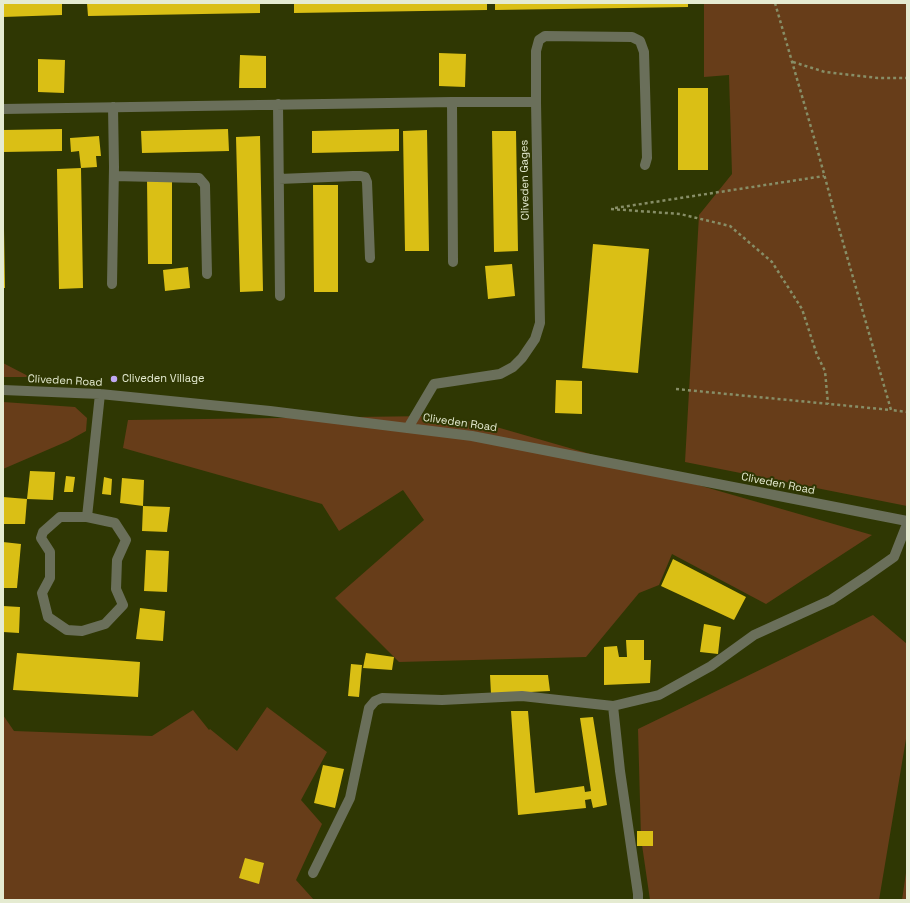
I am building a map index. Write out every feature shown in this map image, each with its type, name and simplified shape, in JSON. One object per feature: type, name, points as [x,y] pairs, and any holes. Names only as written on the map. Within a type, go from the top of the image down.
[{"type":"street","points":[[3,109],[281,104],[536,102],[536,51],[539,40],[545,36],[632,37],[640,41],[644,52],[647,158],[645,165]]},
{"type":"street","points":[[452,102],[453,262]]},
{"type":"street","name":"Cliveden Gages","points":[[408,428],[434,384],[500,374],[513,367],[522,358],[535,339],[540,323],[536,102]]},
{"type":"street","points":[[280,296],[279,179],[281,104]]},
{"type":"street","points":[[112,284],[114,176],[113,107]]},
{"type":"street","points":[[114,176],[199,178],[205,185],[207,274]]},
{"type":"street","points":[[279,179],[353,176],[361,176],[365,178],[367,182],[370,258]]},
{"type":"street","name":"Cliveden Road","points":[[3,390],[100,394],[270,411],[472,436],[907,522]]},
{"type":"street","points":[[87,517],[100,394]]},
{"type":"street","points":[[60,517],[87,517],[115,523],[126,540],[117,560],[116,589],[123,605],[105,624],[82,631],[67,630],[48,616],[42,593],[50,578],[50,552],[41,538],[43,532],[60,517]]},
{"type":"street","points":[[313,873],[350,798],[369,708],[375,701],[382,698],[442,700],[522,696],[613,706],[659,695],[711,666],[754,635],[831,600],[894,557],[907,522]]},
{"type":"street","points":[[613,706],[620,771],[638,900]]},
{"type":"path","points":[[775,3],[891,410]]},
{"type":"path","points":[[792,62],[825,72],[878,78],[907,78]]},
{"type":"path","points":[[824,176],[611,209],[680,214],[730,226],[772,262],[802,309],[817,355],[825,371],[828,404]]},
{"type":"path","points":[[676,389],[907,412]]},
{"type":"shaded area","points":[[704,3],[907,3],[907,506],[685,462],[699,215],[732,174],[729,75],[704,77]]},
{"type":"shaded area","points":[[3,363],[30,377],[3,377]]},
{"type":"shaded area","points":[[3,402],[75,407],[87,418],[86,431],[68,441],[3,469]]},
{"type":"shaded area","points":[[431,416],[486,424],[872,535],[766,604],[672,554],[659,585],[639,593],[586,657],[399,662],[335,598],[424,520],[403,490],[339,531],[322,504],[123,448],[128,420]]},
{"type":"shaded area","points":[[873,615],[907,644],[907,733],[879,900],[650,900],[641,838],[638,729]]},
{"type":"shaded area","points":[[267,707],[327,752],[301,800],[322,824],[296,880],[314,900],[3,900],[3,715],[14,731],[152,736],[193,710],[209,730],[210,729],[237,751]]},
{"type":"shaded area","points":[[907,866],[907,900],[902,900]]},
{"type":"building","points":[[3,3],[62,3],[62,15],[3,17]]},
{"type":"building","points":[[87,3],[260,3],[260,13],[88,16]]},
{"type":"building","points":[[294,3],[487,3],[487,10],[294,13]]},
{"type":"building","points":[[495,3],[688,3],[688,7],[495,10]]},
{"type":"building","points":[[439,53],[466,54],[465,87],[439,86]]},
{"type":"building","points":[[240,55],[266,56],[266,88],[239,88]]},
{"type":"building","points":[[38,59],[65,60],[64,93],[38,92]]},
{"type":"building","points":[[678,88],[708,88],[708,170],[678,170]]},
{"type":"building","points":[[62,129],[62,151],[3,152],[3,130]]},
{"type":"building","points":[[228,129],[229,151],[142,153],[141,131]]},
{"type":"building","points":[[399,129],[399,151],[312,153],[312,131]]},
{"type":"building","points":[[427,130],[429,251],[405,251],[403,131]]},
{"type":"building","points":[[492,131],[516,131],[518,251],[494,252]]},
{"type":"building","points":[[99,136],[101,156],[96,156],[97,167],[81,168],[79,151],[71,152],[70,138]]},
{"type":"building","points":[[260,136],[263,291],[240,292],[236,137]]},
{"type":"building","points":[[81,168],[83,288],[59,289],[57,169]]},
{"type":"building","points":[[147,179],[172,179],[172,264],[148,264]]},
{"type":"building","points":[[313,185],[338,185],[338,292],[314,292]]},
{"type":"building","points":[[4,229],[5,288],[3,288]]},
{"type":"building","points":[[593,244],[649,249],[638,373],[582,368]]},
{"type":"building","points":[[512,264],[515,296],[488,299],[485,266]]},
{"type":"building","points":[[188,267],[190,288],[165,291],[163,270]]},
{"type":"building","points":[[556,380],[582,381],[582,414],[555,413]]},
{"type":"building","points":[[30,471],[55,472],[53,500],[27,499]]},
{"type":"building","points":[[66,476],[75,477],[73,492],[64,492]]},
{"type":"building","points":[[104,477],[112,479],[111,495],[102,494]]},
{"type":"building","points":[[122,478],[144,480],[143,506],[120,503]]},
{"type":"building","points":[[3,497],[27,499],[25,524],[3,524]]},
{"type":"building","points":[[143,506],[170,507],[167,532],[142,531]]},
{"type":"building","points":[[3,542],[21,544],[17,588],[3,588]]},
{"type":"building","points":[[146,550],[169,551],[167,592],[144,591]]},
{"type":"building","points":[[673,559],[746,597],[734,620],[661,586]]},
{"type":"building","points":[[3,606],[20,607],[19,633],[3,632]]},
{"type":"building","points":[[140,608],[165,611],[163,641],[136,639]]},
{"type":"building","points":[[704,624],[721,627],[718,654],[700,652]]},
{"type":"building","points":[[626,640],[644,640],[644,660],[651,660],[650,683],[604,685],[604,647],[617,646],[619,657],[627,657]]},
{"type":"building","points":[[17,653],[140,662],[138,697],[13,690]]},
{"type":"building","points":[[366,653],[394,657],[392,670],[363,668]]},
{"type":"building","points":[[351,664],[362,665],[359,697],[348,696]]},
{"type":"building","points":[[490,675],[548,675],[550,691],[491,694]]},
{"type":"building","points":[[511,711],[528,711],[535,793],[584,786],[585,792],[591,791],[580,718],[593,717],[607,805],[593,808],[591,799],[585,800],[586,808],[518,815]]},
{"type":"building","points":[[323,765],[344,769],[335,808],[314,803]]},
{"type":"building","points":[[637,831],[653,831],[653,846],[637,846]]},
{"type":"building","points":[[245,858],[264,863],[259,884],[239,878]]},
{"type":"place","name":"Cliveden Village","points":[[114,379]]}]
